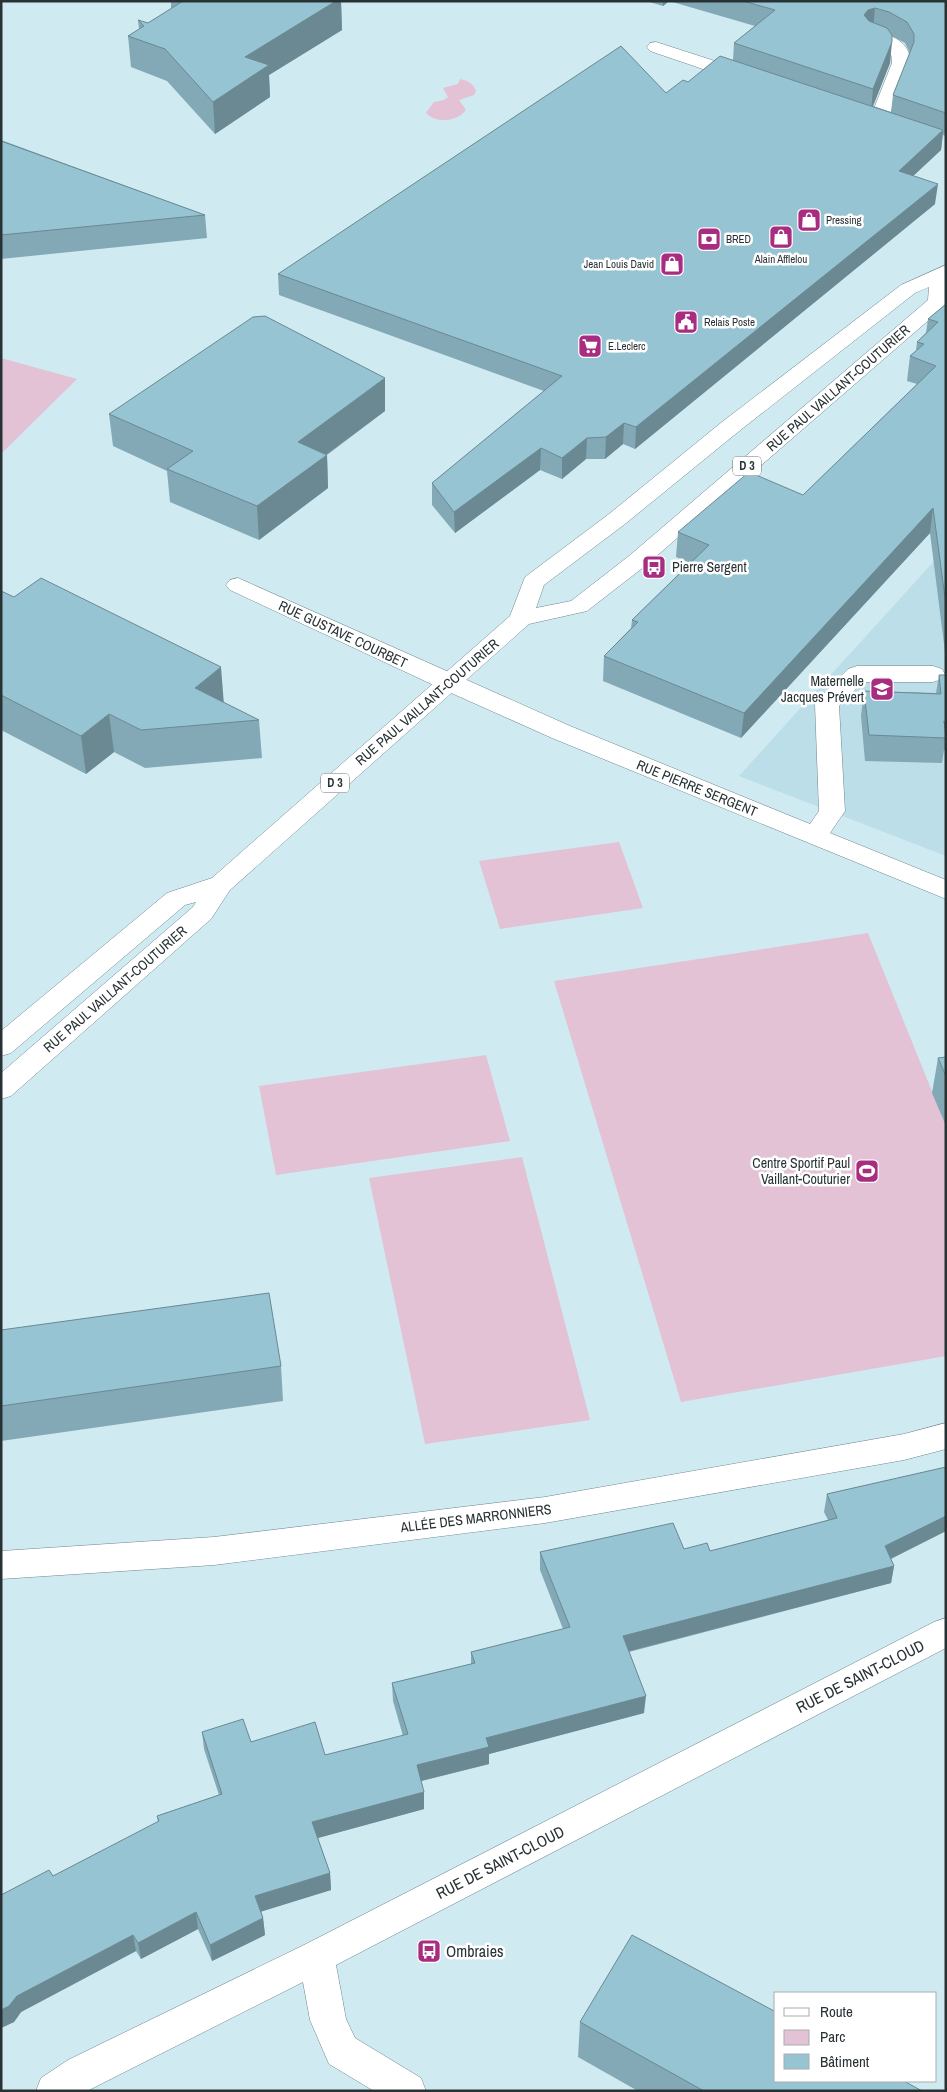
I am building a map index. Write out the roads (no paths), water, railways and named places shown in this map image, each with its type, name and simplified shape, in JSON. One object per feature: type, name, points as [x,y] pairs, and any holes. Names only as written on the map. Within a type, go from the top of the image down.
[{"type":"main road","points":[[859,115],[886,124],[902,63],[903,54],[899,48],[889,41],[873,36]]},
{"type":"main road","points":[[656,47],[758,81]]},
{"type":"main road","name":"RUE PAUL VAILLANT-COUTURIER","points":[[521,619],[533,582],[617,519],[730,427],[908,289],[943,273]]},
{"type":"main road","name":"RUE PAUL VAILLANT-COUTURIER","points":[[1,1088],[202,913],[221,884],[521,619],[579,606],[637,561],[938,302],[943,273]]},
{"type":"main road","name":"RUE GUSTAVE COURBET","points":[[238,585],[449,683]]},
{"type":"main road","points":[[815,836],[832,812],[827,704],[857,674],[933,674]]},
{"type":"main road","name":"RUE PIERRE SERGENT","points":[[449,683],[561,732],[946,890]]},
{"type":"main road","name":"RUE PAUL VAILLANT-COUTURIER","points":[[1,1046],[176,899],[221,884]]},
{"type":"main road","name":"ALLÉE DES MARRONNIERS","points":[[1,1565],[214,1551],[545,1510],[904,1446],[946,1436]]},
{"type":"main road","name":"RUE DE SAINT-CLOUD","points":[[54,2091],[81,2073],[316,1956],[946,1632]]},
{"type":"main road","points":[[316,1956],[328,2020],[342,2051],[408,2091]]},
{"type":"place","name":"Pressing","points":[[809,220]]},
{"type":"place","name":"Alain Afflelou","points":[[781,237]]},
{"type":"place","name":"BRED","points":[[709,239]]},
{"type":"place","name":"Jean Louis David","points":[[672,264]]},
{"type":"place","name":"Relais Poste","points":[[686,322]]},
{"type":"place","name":"E.Leclerc","points":[[590,346]]},
{"type":"place","name":"Pierre Sergent","points":[[654,567]]},
{"type":"place","name":"Maternelle Jacques Prévert","points":[[882,689]]},
{"type":"place","name":"Centre Sportif Paul Vaillant-Couturier","points":[[867,1171]]},
{"type":"place","name":"Ombraies","points":[[429,1951]]}]
